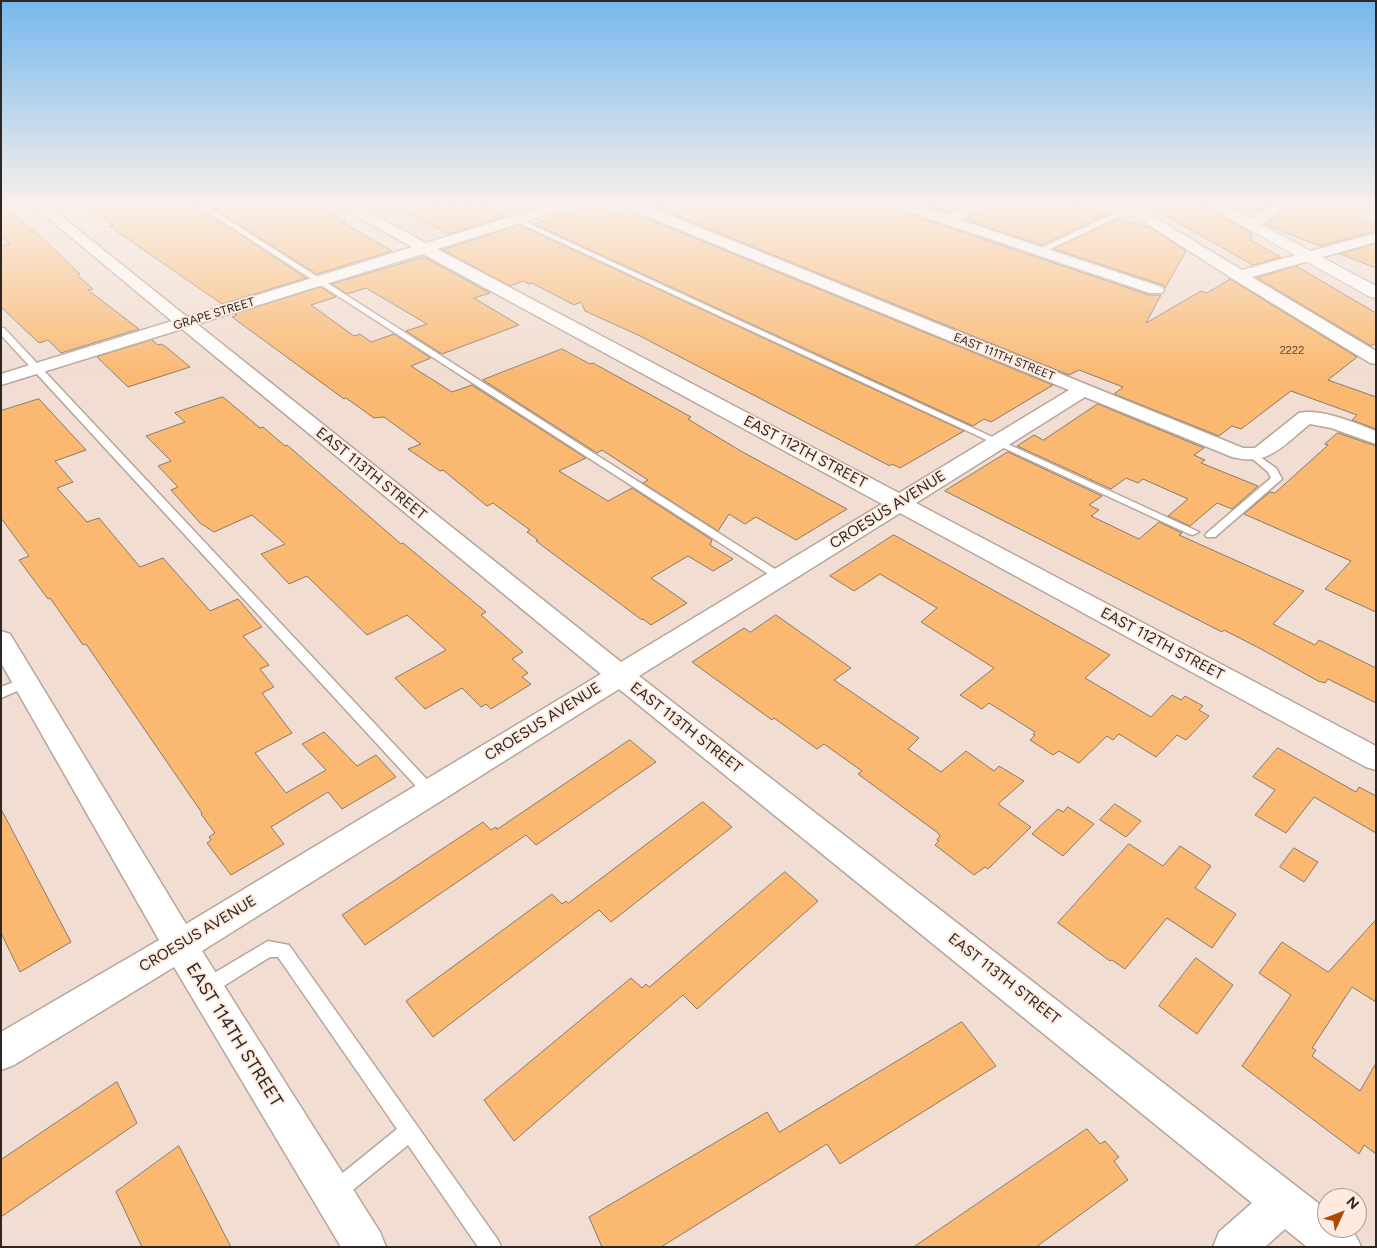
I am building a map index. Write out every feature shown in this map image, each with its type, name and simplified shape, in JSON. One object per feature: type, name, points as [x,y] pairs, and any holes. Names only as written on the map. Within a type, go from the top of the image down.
[{"type":"street","name":"EAST 113TH STREET","points":[[108,261],[620,675],[1340,1247]]},
{"type":"street","name":"GRAPE STREET","points":[[1,380],[383,261]]},
{"type":"street","name":"EAST 112TH STREET","points":[[450,261],[1376,759]]},
{"type":"street","name":"EAST 111TH STREET","points":[[769,261],[1219,446],[1239,453],[1253,455]]},
{"type":"street","points":[[1070,261],[1156,290]]},
{"type":"street","points":[[1214,261],[1376,359]]},
{"type":"street","points":[[1238,276],[1295,261]]},
{"type":"street","points":[[1314,261],[1375,292]]},
{"type":"street","name":"CROESUS AVENUE","points":[[1,1052],[180,946],[1083,390]]},
{"type":"street","points":[[1253,455],[1262,452],[1306,417],[1336,423],[1376,438]]},
{"type":"street","name":"EAST 114TH STREET","points":[[1,640],[14,687],[180,946],[365,1247]]},
{"type":"street","points":[[1234,1247],[1284,1202]]},
{"type":"lane","points":[[289,261],[780,576]]},
{"type":"lane","points":[[606,261],[1193,532]]},
{"type":"lane","points":[[1,330],[430,792]]},
{"type":"lane","points":[[1211,535],[1277,479],[1272,470],[1253,455]]},
{"type":"lane","points":[[205,988],[268,949],[283,950],[491,1247]]},
{"type":"lane","points":[[332,1194],[409,1130]]},
{"type":"building","points":[[1,261],[67,261],[80,274],[77,275],[93,289],[88,290],[139,329],[61,353],[48,340],[39,343],[1,307]]},
{"type":"building","points":[[160,261],[281,261],[306,278],[222,304]]},
{"type":"building","points":[[297,261],[359,261],[317,274]]},
{"type":"building","points":[[410,261],[432,261],[490,293],[474,298],[519,325],[442,354],[406,331],[427,324],[366,288],[347,294],[332,284]]},
{"type":"building","points":[[464,261],[598,261],[964,431],[900,468],[892,464],[890,466],[638,335],[585,311],[581,302],[574,305],[532,283],[529,284],[523,281],[510,286]]},
{"type":"building","points":[[615,261],[751,261],[1053,385],[991,422],[984,419],[973,426]]},
{"type":"building","points":[[789,261],[1049,261],[1149,295],[1161,295],[1146,323],[1201,291],[1207,293],[1230,279],[1357,357],[1328,380],[1376,397],[1376,429],[1352,420],[1357,415],[1291,391],[1241,429],[1232,426],[1219,436],[1114,394],[1123,387],[1079,370],[1069,375]]},
{"type":"building","points":[[1091,261],[1180,261],[1165,288],[1163,285]]},
{"type":"building","points":[[1246,261],[1266,261],[1253,265]]},
{"type":"building","points":[[1359,261],[1376,261],[1376,268]]},
{"type":"building","points":[[1296,266],[1376,313],[1376,343],[1371,346],[1257,278]]},
{"type":"building","points":[[321,287],[336,297],[311,305],[354,336],[360,334],[371,342],[394,334],[431,358],[411,366],[452,392],[472,385],[586,458],[559,471],[608,501],[632,488],[712,540],[710,545],[733,559],[713,571],[688,556],[651,578],[687,603],[651,625],[642,620],[536,541],[538,540],[527,532],[530,530],[493,503],[487,506],[443,470],[440,471],[408,449],[421,444],[384,417],[374,418],[346,398],[344,399],[232,317],[237,315],[235,314]]},
{"type":"building","points":[[152,340],[158,345],[165,346],[190,367],[128,387],[97,357]]},
{"type":"building","points":[[562,349],[590,364],[593,363],[691,417],[688,419],[739,450],[847,509],[796,540],[756,517],[745,524],[729,514],[718,531],[643,483],[648,480],[602,450],[597,453],[483,380]]},
{"type":"building","points":[[223,397],[260,428],[263,427],[285,446],[287,445],[401,544],[403,543],[486,612],[481,615],[523,652],[512,659],[528,673],[522,677],[531,684],[491,709],[486,704],[481,707],[462,688],[425,709],[395,678],[446,650],[407,615],[367,635],[307,576],[289,584],[261,554],[285,544],[252,515],[214,532],[200,523],[171,490],[178,487],[158,466],[171,461],[146,436],[185,422],[175,413]]},
{"type":"building","points":[[39,399],[86,450],[55,461],[73,482],[57,488],[87,522],[99,518],[140,567],[163,558],[210,611],[238,599],[262,627],[243,636],[269,665],[260,669],[274,687],[262,693],[292,733],[255,753],[286,793],[326,770],[302,744],[324,732],[357,766],[376,755],[396,777],[342,809],[328,792],[271,827],[284,844],[231,875],[207,843],[211,840],[209,837],[215,833],[86,644],[83,645],[50,598],[48,599],[19,560],[29,556],[1,518],[1,411]]},
{"type":"building","points":[[1098,404],[1204,448],[1194,455],[1205,460],[1201,463],[1258,486],[1232,509],[1217,503],[1190,526],[1168,516],[1188,499],[1143,479],[1138,483],[1126,478],[1111,489],[1017,446],[1034,435],[1043,440]]},
{"type":"building","points":[[1338,433],[1376,446],[1376,612],[1325,589],[1351,561],[1244,514],[1270,492],[1275,493],[1328,445],[1325,444]]},
{"type":"building","points":[[1008,452],[1102,496],[1089,505],[1099,510],[1091,516],[1139,539],[1159,522],[1182,533],[1179,535],[1304,591],[1273,624],[1315,645],[1319,640],[1376,668],[1376,703],[1328,679],[1325,683],[1318,681],[1224,630],[1222,632],[945,491]]},
{"type":"building","points":[[894,535],[1110,655],[1085,678],[1151,717],[1172,695],[1181,700],[1185,696],[1203,706],[1199,710],[1209,716],[1186,740],[1177,735],[1156,757],[1119,734],[1113,740],[1107,736],[1079,763],[1059,751],[1053,755],[1030,740],[1035,735],[1033,734],[1035,732],[989,703],[982,709],[960,695],[994,668],[921,622],[937,608],[880,574],[854,591],[830,576]]},
{"type":"building","points":[[776,615],[851,668],[834,680],[919,738],[908,749],[941,772],[966,751],[994,771],[999,766],[1024,781],[998,804],[1031,827],[988,869],[985,867],[974,875],[935,845],[939,841],[937,840],[940,836],[938,833],[858,774],[862,771],[824,744],[817,749],[774,718],[772,720],[692,662],[744,628],[750,632]]},
{"type":"building","points":[[630,740],[656,762],[536,845],[526,835],[365,945],[342,915],[483,822],[491,830],[496,827],[497,829]]},
{"type":"building","points":[[1278,748],[1356,792],[1359,787],[1376,796],[1376,833],[1314,797],[1286,833],[1255,815],[1275,790],[1253,777]]},
{"type":"building","points":[[703,802],[732,827],[611,922],[599,910],[433,1037],[406,1001],[552,894],[562,904],[566,901],[568,903]]},
{"type":"building","points":[[1115,804],[1141,821],[1126,837],[1100,820]]},
{"type":"building","points":[[1068,807],[1094,824],[1063,856],[1032,834],[1058,809],[1063,812]]},
{"type":"building","points":[[1,809],[71,942],[20,972],[1,933]]},
{"type":"building","points":[[1129,844],[1163,866],[1180,846],[1211,866],[1195,888],[1236,914],[1212,948],[1167,918],[1125,969],[1112,960],[1110,961],[1058,923]]},
{"type":"building","points":[[1294,848],[1318,862],[1304,882],[1280,867]]},
{"type":"building","points":[[785,872],[818,901],[697,1009],[683,995],[514,1141],[484,1100],[631,978],[642,988],[646,984],[649,987]]},
{"type":"building","points":[[1376,920],[1376,1002],[1352,987],[1312,1048],[1316,1050],[1312,1056],[1360,1091],[1376,1063],[1376,1154],[1364,1145],[1359,1154],[1242,1066],[1291,995],[1259,973],[1282,942],[1328,972]]},
{"type":"building","points":[[1196,958],[1233,985],[1197,1034],[1159,1006]]},
{"type":"building","points":[[962,1022],[996,1066],[840,1164],[827,1144],[661,1247],[602,1247],[589,1217],[767,1112],[779,1132]]},
{"type":"building","points":[[117,1082],[137,1123],[1,1217],[1,1160]]},
{"type":"building","points":[[1087,1129],[1100,1144],[1105,1141],[1119,1157],[1114,1161],[1128,1180],[1036,1247],[914,1247]]},
{"type":"building","points":[[179,1146],[231,1247],[142,1247],[116,1192]]}]
